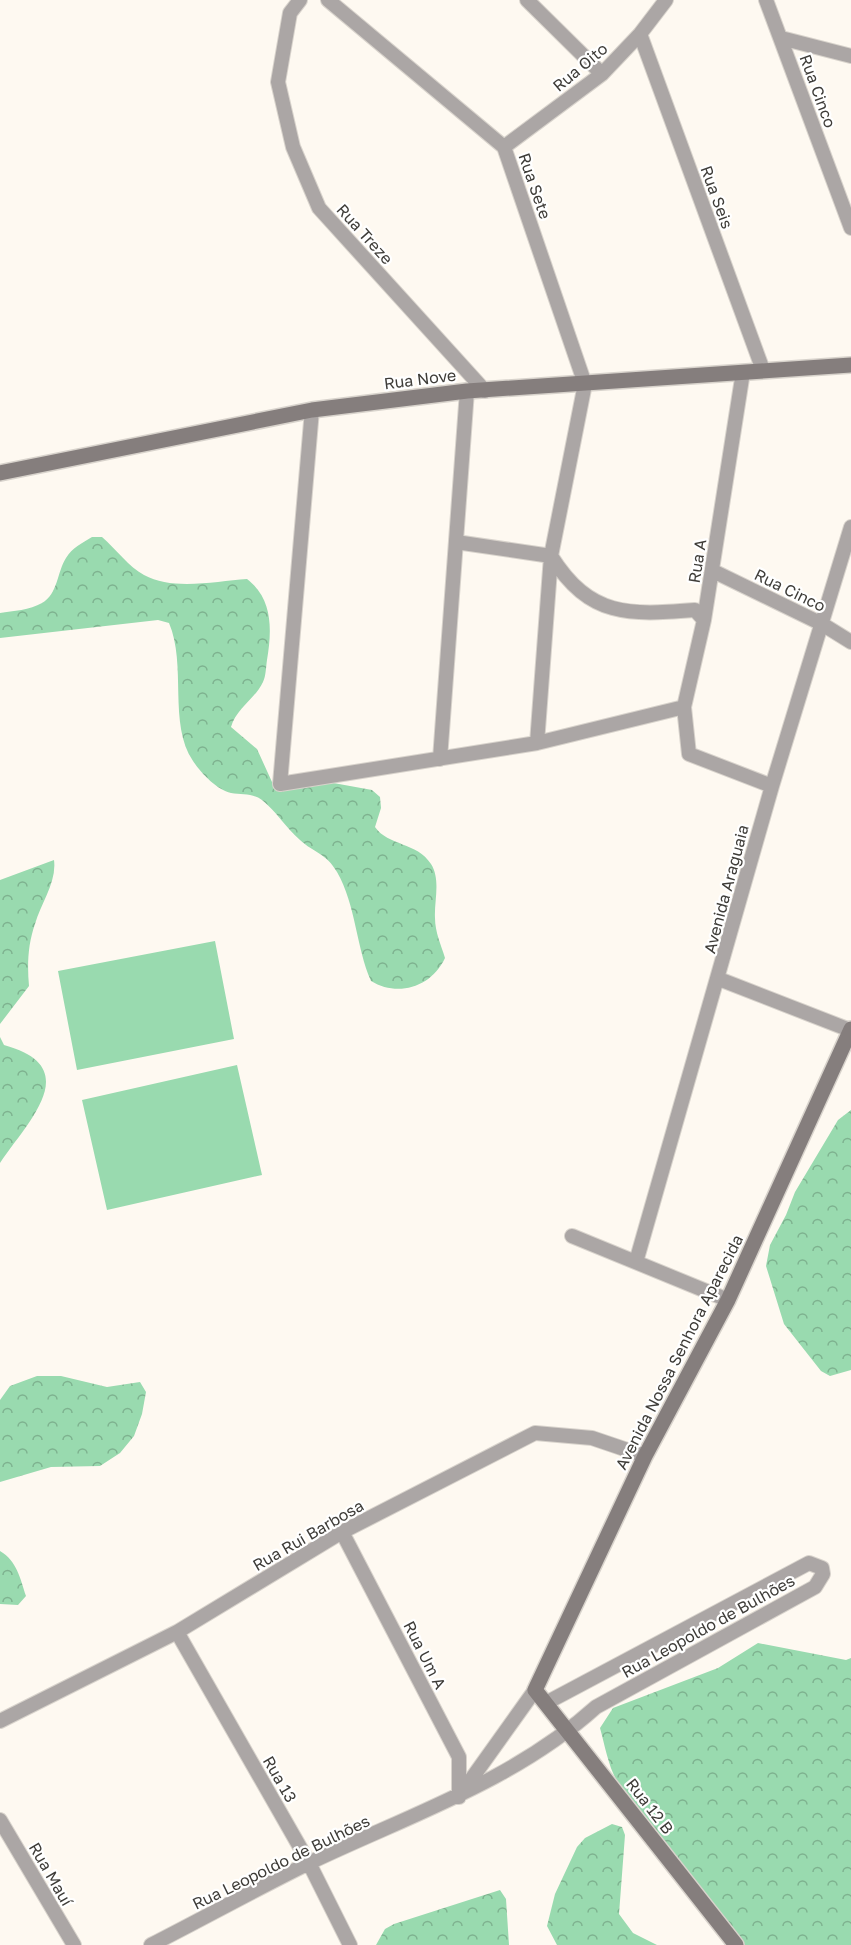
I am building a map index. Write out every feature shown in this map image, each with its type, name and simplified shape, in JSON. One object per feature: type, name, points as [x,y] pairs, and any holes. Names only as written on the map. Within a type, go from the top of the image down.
[{"type":"street","name":"Rua Treze","points":[[300,0],[290,14],[278,82],[293,147],[319,208],[485,391]]},
{"type":"street","name":"Rua Sete","points":[[328,0],[504,147],[585,384]]},
{"type":"street","points":[[526,0],[602,74]]},
{"type":"street","name":"Rua Oito","points":[[504,147],[602,74],[640,34],[666,0]]},
{"type":"street","name":"Rua Cinco","points":[[766,0],[846,202],[851,228]]},
{"type":"street","name":"Rua Seis","points":[[640,34],[764,370]]},
{"type":"street","points":[[781,38],[851,56]]},
{"type":"street","name":"Rua Nove","points":[[0,473],[312,410],[467,391],[851,364]]},
{"type":"street","name":"Rua A","points":[[743,372],[713,572],[684,707],[689,754],[772,786]]},
{"type":"street","points":[[537,743],[551,556],[585,384]]},
{"type":"street","points":[[440,759],[467,391]]},
{"type":"street","points":[[312,410],[280,784],[537,743],[684,707]]},
{"type":"street","name":"Avenida Araguaia","points":[[636,1262],[772,786],[851,527]]},
{"type":"street","points":[[456,542],[551,556]]},
{"type":"street","points":[[551,556],[562,574],[595,603],[640,614],[695,610],[704,620]]},
{"type":"street","name":"Rua Cinco","points":[[713,572],[822,624],[851,642]]},
{"type":"street","points":[[718,980],[851,1029]]},
{"type":"street","name":"Avenida Nossa Senhora Aparecida","points":[[535,1690],[645,1456],[728,1300],[851,1029]]},
{"type":"street","points":[[572,1236],[728,1300]]},
{"type":"street","name":"Rua Rui Barbosa","points":[[0,1721],[177,1632],[342,1532],[535,1433],[592,1438],[645,1456]]},
{"type":"street","name":"Rua Um A","points":[[342,1532],[459,1758],[459,1797]]},
{"type":"street","name":"Rua Leopoldo de Bulhões","points":[[151,1945],[309,1863],[459,1797],[569,1731],[596,1707],[815,1587],[823,1574],[822,1568],[809,1563],[546,1703]]},
{"type":"street","name":"Rua 13","points":[[177,1632],[309,1863],[350,1945]]},
{"type":"street","points":[[459,1797],[535,1690]]},
{"type":"street","name":"Rua 12 B","points":[[535,1690],[736,1945]]},
{"type":"street","name":"Rua Mauí","points":[[0,1820],[74,1945]]},
{"type":"green space","points":[[92,537],[102,537],[133,567],[155,580],[195,584],[247,579],[256,587],[269,616],[270,638],[265,674],[260,688],[237,715],[231,727],[257,749],[272,782],[281,787],[317,780],[372,790],[380,797],[381,808],[375,827],[387,838],[418,852],[431,864],[436,877],[435,923],[445,958],[439,968],[422,983],[402,989],[381,986],[371,981],[348,898],[333,866],[300,840],[262,800],[220,788],[196,766],[181,730],[177,657],[169,623],[158,620],[0,638],[0,613],[32,607],[47,599],[68,554]]},
{"type":"green space","points":[[54,860],[51,884],[29,947],[29,986],[0,1024],[0,880]]},
{"type":"green space","points":[[215,941],[234,1039],[77,1070],[58,971]]},
{"type":"green space","points":[[0,1037],[4,1045],[28,1055],[42,1067],[46,1081],[43,1096],[35,1113],[0,1163]]},
{"type":"green space","points":[[237,1065],[262,1175],[107,1210],[82,1100]]},
{"type":"green space","points":[[851,1110],[851,1370],[830,1376],[821,1371],[784,1324],[766,1266],[770,1245],[795,1192],[838,1120]]},
{"type":"green space","points":[[37,1376],[61,1376],[107,1387],[140,1382],[146,1392],[142,1414],[134,1436],[120,1453],[100,1466],[51,1467],[0,1482],[0,1400],[10,1386]]},
{"type":"green space","points":[[0,1551],[14,1565],[22,1583],[26,1596],[18,1605],[0,1604]]},
{"type":"green space","points":[[758,1643],[846,1660],[851,1658],[851,1945],[742,1945],[636,1814],[613,1772],[608,1757],[600,1728],[613,1708],[718,1668]]},
{"type":"green space","points":[[612,1824],[622,1827],[625,1835],[619,1914],[633,1933],[657,1945],[557,1945],[547,1926],[555,1894],[577,1847],[585,1838]]},
{"type":"green space","points":[[500,1890],[506,1899],[509,1945],[376,1945],[385,1929],[394,1924]]}]
